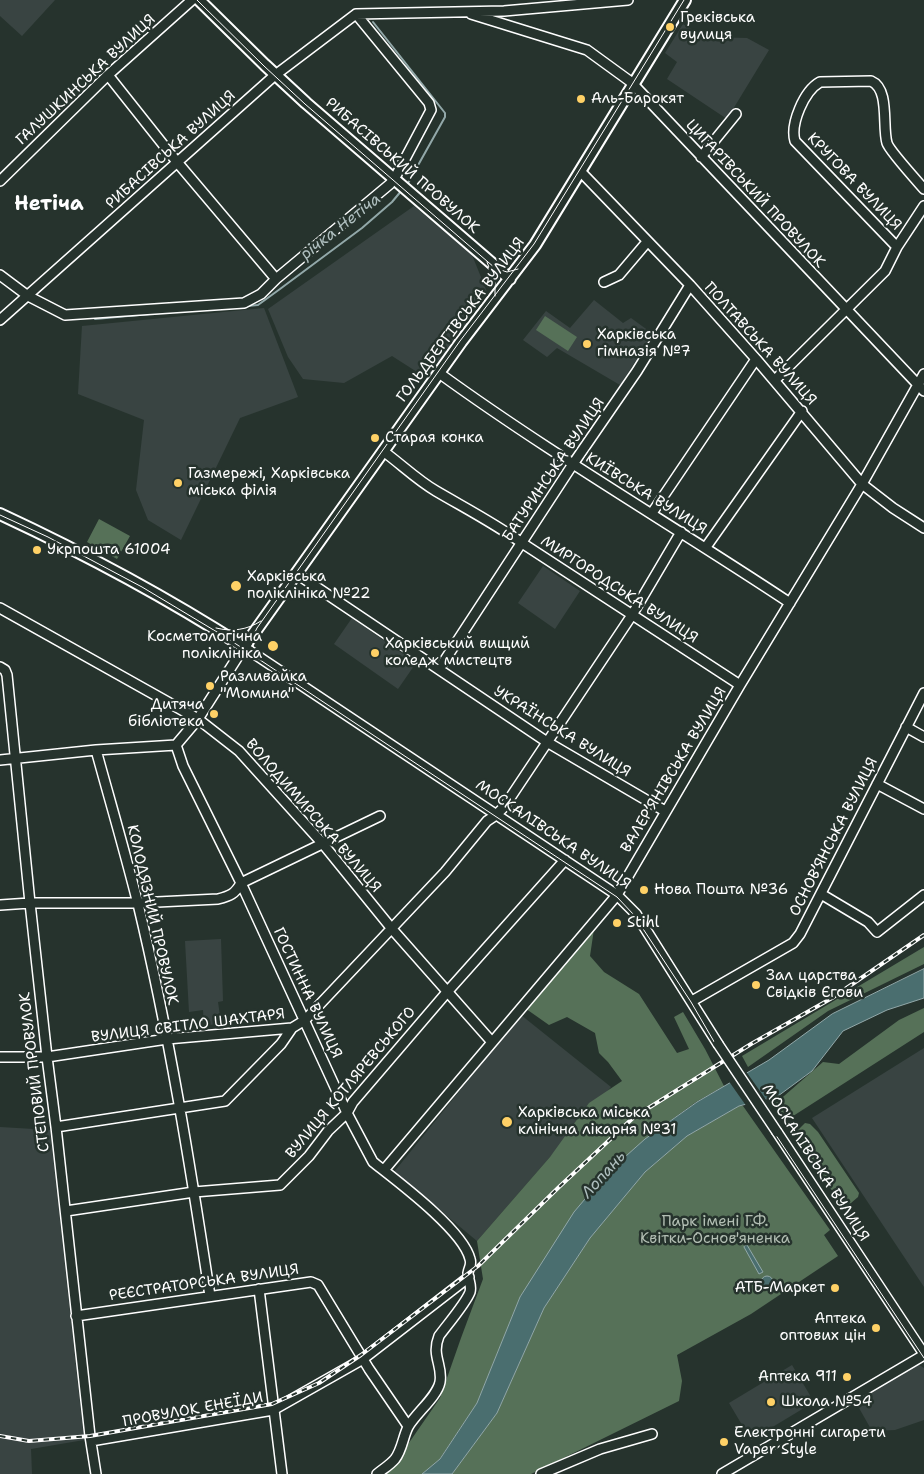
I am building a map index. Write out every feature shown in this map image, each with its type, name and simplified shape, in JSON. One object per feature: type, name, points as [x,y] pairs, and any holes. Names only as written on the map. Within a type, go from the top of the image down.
[{"type":"main road","points":[[199,0],[273,77]]},
{"type":"main road","name":"ГОЛЬДБЕРГІВСЬКА ВУЛИЦЯ","points":[[244,648],[439,373],[535,245],[685,0]]},
{"type":"main road","name":"РИБАСІВСЬКИЙ ПРОВУЛОК","points":[[273,77],[510,279]]},
{"type":"main road","name":"МОСКАЛІВСЬКА ВУЛИЦЯ","points":[[0,514],[49,536],[143,586],[244,648]]},
{"type":"street","name":"ГАЛУШКИНСЬКА ВУЛИЦЯ","points":[[0,181],[108,75],[192,0]]},
{"type":"street","points":[[273,77],[356,14],[504,11],[566,3],[628,0]]},
{"type":"street","name":"ЦИГАРІВСЬКИЙ ПРОВУЛОК","points":[[464,11],[587,50],[634,85],[921,388]]},
{"type":"street","points":[[0,275],[28,296],[65,316],[244,303],[261,294],[276,279],[390,184],[431,110],[429,103],[356,14]]},
{"type":"street","points":[[108,75],[177,162],[276,279]]},
{"type":"street","name":"РИБАСІВСЬКА ВУЛИЦЯ","points":[[0,320],[273,77]]},
{"type":"street","name":"КРУГОВА ВУЛИЦЯ","points":[[897,247],[795,141],[793,133],[794,123],[813,86],[820,82],[871,81],[876,83],[880,88],[884,106],[887,145],[924,190]]},
{"type":"street","points":[[701,157],[736,114]]},
{"type":"street","name":"ПОЛТАВСЬКА ВУЛИЦЯ","points":[[581,172],[690,286],[775,380],[862,484],[893,508],[924,528]]},
{"type":"street","points":[[775,380],[885,270],[897,247],[924,206]]},
{"type":"street","points":[[604,282],[618,275],[647,242]]},
{"type":"street","name":"БАТУРИНСЬКА ВУЛИЦЯ","points":[[439,669],[573,464],[637,371],[690,286]]},
{"type":"street","points":[[652,513],[756,359]]},
{"type":"street","name":"КИЇВСЬКА ВУЛИЦЯ","points":[[439,373],[573,464],[706,547],[790,603]]},
{"type":"street","name":"ВАЛЕР’ЯНІВСЬКА ВУЛИЦЯ","points":[[384,1170],[616,895],[740,685],[921,388],[924,374]]},
{"type":"street","points":[[706,547],[802,411]]},
{"type":"street","name":"МИРГОРОДСЬКА ВУЛИЦЯ","points":[[383,452],[428,486],[496,524],[522,543],[740,685]]},
{"type":"street","name":"ВУЛИЦЯ СВІТЛО ШАХТАРЯ","points":[[0,1057],[47,1057],[167,1039],[292,1028],[305,1020],[446,872],[487,821],[504,807],[632,615],[680,532]]},
{"type":"street","name":"УКРАЇНСЬКА ВУЛИЦЯ","points":[[297,574],[547,742],[665,811]]},
{"type":"street","name":"ВОЛОДИМИРСЬКА ВУЛИЦЯ","points":[[0,608],[198,719],[239,751],[322,844],[491,1042]]},
{"type":"street","points":[[0,760],[16,757],[176,744],[198,719],[244,648]]},
{"type":"street","name":"МОСКАЛІВСЬКА ВУЛИЦЯ","points":[[244,648],[565,860],[616,895],[636,914],[718,1044],[924,1354]]},
{"type":"street","name":"СТЕПОВИЙ ПРОВУЛОК","points":[[1,667],[6,670],[7,675],[47,1057],[96,1474]]},
{"type":"street","name":"ОСНОВ’ЯНСЬКА ВУЛИЦЯ","points":[[692,1001],[793,943],[800,934],[924,693]]},
{"type":"street","points":[[906,727],[924,737]]},
{"type":"street","name":"ГОСТИННА ВУЛИЦЯ","points":[[176,744],[183,766],[241,883],[347,1113],[366,1146],[370,1157],[429,1207],[460,1240],[470,1257],[471,1266],[468,1273],[470,1278]]},
{"type":"street","name":"КОЛОДЯЗНИЙ ПРОВУЛОК","points":[[96,750],[138,904],[167,1039],[180,1107],[210,1296]]},
{"type":"street","points":[[877,784],[924,809]]},
{"type":"street","points":[[0,905],[30,903],[138,904],[218,899],[230,896],[241,883],[380,816]]},
{"type":"street","name":"ВУЛИЦЯ КОТЛЯРЕВСЬКОГО","points":[[66,1211],[194,1192],[280,1185],[309,1156],[328,1131],[347,1113],[353,1102],[448,991],[565,860]]},
{"type":"street","points":[[821,894],[868,922],[877,932],[924,895]]},
{"type":"street","points":[[56,1127],[225,1101],[281,1044],[292,1028]]},
{"type":"street","points":[[377,1474],[392,1463],[397,1456],[408,1426],[437,1388],[440,1376],[435,1351],[436,1344],[439,1336],[469,1294],[470,1278]]},
{"type":"street","name":"ПРОВУЛОК ЕНЕЇДИ","points":[[91,1442],[273,1410],[363,1359],[470,1278]]},
{"type":"street","name":"РЕЄСТРАТОРСЬКА ВУЛИЦЯ","points":[[76,1316],[311,1282],[318,1285],[363,1359],[408,1426]]},
{"type":"street","points":[[259,1289],[282,1474]]},
{"type":"street","points":[[722,1474],[924,1354]]},
{"type":"street","points":[[541,1474],[554,1472],[600,1449],[652,1434]]},
{"type":"shaded area","points":[[0,0],[55,0],[22,36],[0,16]]},
{"type":"shaded area","points":[[683,24],[704,37],[747,38],[769,50],[727,119],[667,79],[677,62],[665,53]]},
{"type":"shaded area","points":[[414,206],[472,255],[487,292],[428,379],[392,356],[344,383],[303,379],[288,357],[268,309]]},
{"type":"shaded area","name":"Харківська гімназія №7","points":[[594,300],[623,323],[631,318],[653,334],[620,385],[557,348],[547,357],[523,340],[546,311],[570,328]]},
{"type":"shaded area","name":"Газмережі, Харківська міська філія","points":[[264,308],[298,397],[240,418],[181,540],[148,520],[136,490],[144,420],[78,394],[82,326]]},
{"type":"shaded area","points":[[543,566],[580,591],[555,629],[518,603]]},
{"type":"shaded area","name":"Харківський вищий коледж мистецтв","points":[[352,618],[416,663],[398,689],[334,644]]},
{"type":"shaded area","points":[[221,939],[223,1001],[218,1002],[221,1023],[204,1026],[203,1010],[189,1012],[185,941]]},
{"type":"shaded area","name":"Харківська міська клінічна лікарня №31","points":[[521,1015],[611,1087],[477,1241],[394,1172]]},
{"type":"shaded area","points":[[924,1048],[924,1287],[812,1118]]},
{"type":"shaded area","points":[[0,1127],[50,1130],[84,1440],[31,1449],[32,1474],[0,1474]]},
{"type":"shaded area","points":[[914,1362],[924,1368],[924,1420],[895,1430],[872,1431],[854,1399]]},
{"type":"shaded area","name":"Школа №54","points":[[792,1365],[814,1402],[751,1440],[729,1403]]},
{"type":"green space","points":[[545,316],[577,337],[568,351],[536,330]]},
{"type":"green space","points":[[99,519],[130,536],[117,559],[87,542]]},
{"type":"green space","points":[[594,929],[590,956],[604,972],[639,994],[677,1053],[689,1049],[674,1017],[683,1012],[724,1086],[696,1102],[645,1139],[521,1295],[477,1403],[439,1460],[422,1474],[383,1474],[404,1450],[440,1398],[483,1279],[477,1241],[550,1157],[589,1103],[622,1081],[599,1053],[595,1033],[567,1017],[549,1025],[522,1006],[570,950]]},
{"type":"green space","points":[[924,947],[924,964],[828,1011],[748,1067],[742,1056]]},
{"type":"green space","points":[[924,1008],[924,1032],[790,1118],[780,1112],[776,1103],[823,1062],[839,1064],[899,1020]]},
{"type":"green space","name":"Парк імені Г.Ф. Квітки-Основ'яненка","points":[[739,1106],[743,1106],[830,1230],[824,1235],[838,1256],[751,1314],[677,1355],[682,1381],[679,1401],[531,1474],[452,1474],[497,1413],[544,1308],[590,1238],[645,1172],[687,1136]]},
{"type":"green space","points":[[805,1123],[810,1124],[818,1132],[859,1193],[858,1197],[844,1209],[801,1143],[797,1131]]},
{"type":"water","points":[[924,969],[924,998],[887,1010],[843,1031],[812,1071],[778,1096],[739,1106],[687,1136],[645,1172],[590,1238],[544,1308],[497,1413],[455,1470],[452,1474],[422,1474],[440,1459],[477,1403],[520,1297],[574,1212],[607,1173],[645,1139],[697,1102],[769,1060],[832,1014]]},
{"type":"water","points":[[747,1245],[763,1272],[759,1274],[744,1247]]},
{"type":"water","points":[[765,1276],[769,1276],[773,1282],[769,1288],[765,1288],[761,1284],[761,1280]]},
{"type":"pier","points":[[745,1070],[767,1101],[747,1107],[728,1080]]},
{"type":"waterway","name":"річка Нетіча","points":[[373,22],[445,113],[445,117],[407,185]]},
{"type":"waterway","name":"річка Нетіча","points":[[247,306],[258,305],[362,228],[392,202],[402,190]]},
{"type":"waterway","name":"річка Нетіча","points":[[95,319],[183,311]]},
{"type":"tram line","points":[[197,0],[305,104],[495,268],[507,272],[518,269]]},
{"type":"tram line","points":[[259,658],[254,651],[253,643],[257,628],[460,341],[534,244],[684,0]]},
{"type":"tram line","points":[[487,262],[495,283],[495,296]]},
{"type":"tram line","points":[[0,515],[48,537],[142,587],[227,638],[617,897],[634,915],[691,1002],[716,1045],[924,1358]]},
{"type":"tram line","points":[[216,628],[239,629],[261,621]]},
{"type":"railway","points":[[0,1436],[29,1441],[90,1436],[272,1404],[319,1383],[361,1355],[478,1266],[634,1117],[751,1044],[832,998],[924,935]]},
{"type":"place","name":"Греківська вулиця","points":[[670,27]]},
{"type":"place","name":"Аль-Барокят","points":[[581,99]]},
{"type":"place","name":"Харківська гімназія №7","points":[[587,344]]},
{"type":"place","name":"Старая конка","points":[[375,438]]},
{"type":"place","name":"Газмережі, Харківська міська філія","points":[[178,483]]},
{"type":"place","name":"Укрпошта 61004","points":[[37,550]]},
{"type":"place","name":"Харківська поліклініка №22","points":[[236,586]]},
{"type":"place","name":"Косметологічна поліклініка","points":[[273,646]]},
{"type":"place","name":"Харківський вищий коледж мистецтв","points":[[375,653]]},
{"type":"place","name":"Разливайка \"Момина\"","points":[[210,686]]},
{"type":"place","name":"Дитяча бібліотека","points":[[214,714]]},
{"type":"place","name":"Нова Пошта №36","points":[[644,890]]},
{"type":"place","name":"Stihl","points":[[617,923]]},
{"type":"place","name":"Зал царства Свідків Єгови","points":[[756,985]]},
{"type":"place","name":"Харківська міська клінічна лікарня №31","points":[[507,1122]]},
{"type":"place","name":"АТБ-Маркет","points":[[835,1288]]},
{"type":"place","name":"Аптека оптових цін","points":[[876,1328]]},
{"type":"place","name":"Аптека 911","points":[[847,1377]]},
{"type":"place","name":"Школа №54","points":[[771,1402]]},
{"type":"place","name":"Електронні сигарети Vaper Style","points":[[724,1442]]},
{"type":"district","name":"Нетіча","points":[[49,205]]},
{"type":"water label","name":"Лопань","points":[[604,1175]]}]
